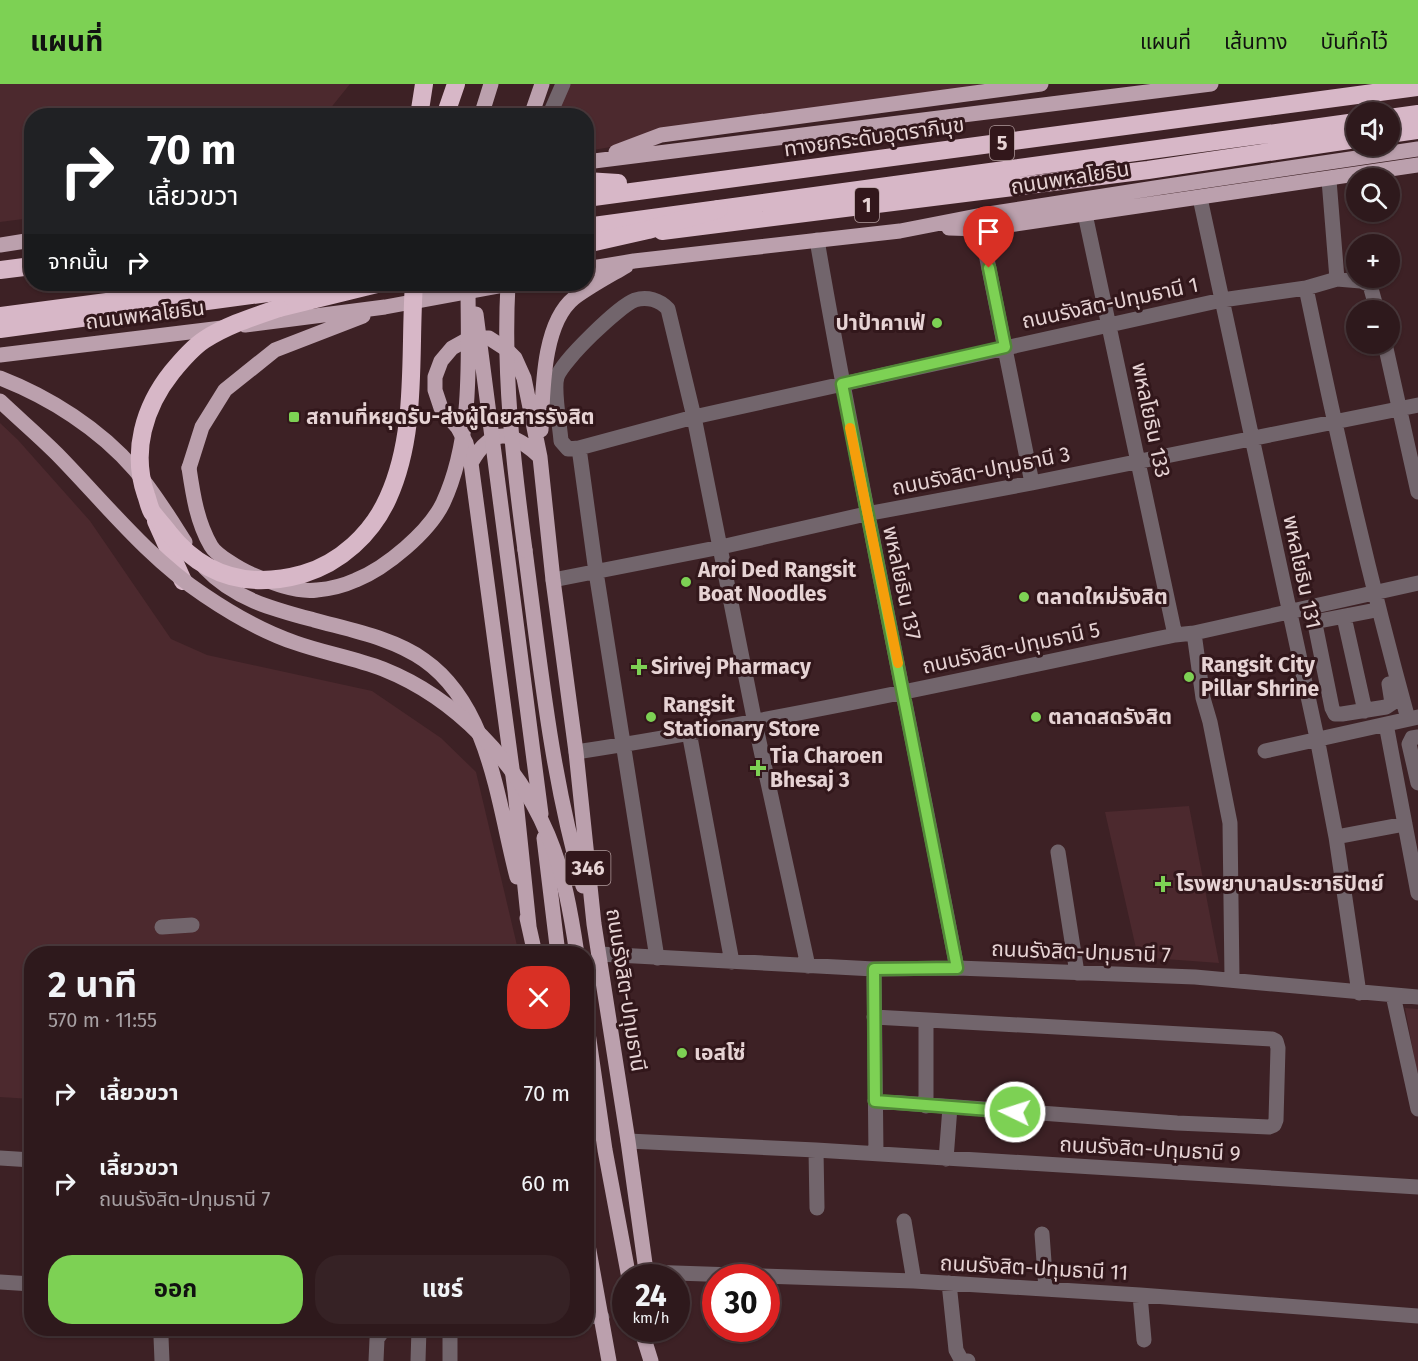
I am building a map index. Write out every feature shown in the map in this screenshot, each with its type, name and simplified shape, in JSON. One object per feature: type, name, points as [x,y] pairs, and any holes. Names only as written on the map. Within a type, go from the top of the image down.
[{"type":"highway","points":[[416,108],[424,84]]},
{"type":"highway","points":[[448,108],[456,84]]},
{"type":"highway","points":[[594,187],[1384,84]]},
{"type":"highway","name":"ทางยกระดับอุตราภิมุข","points":[[594,197],[1418,87]]},
{"type":"highway","points":[[1400,116],[1418,114]]},
{"type":"highway","name":"5","points":[[594,226],[1346,123]]},
{"type":"highway","points":[[1400,132],[1418,130]]},
{"type":"highway","name":"ถนนพหลโยธิน","points":[[594,241],[1148,170],[1346,140]]},
{"type":"highway","points":[[594,182],[618,183]]},
{"type":"highway","points":[[594,240],[648,230],[719,209]]},
{"type":"highway","points":[[0,270],[24,267]]},
{"type":"highway","points":[[0,278],[24,274]]},
{"type":"highway","points":[[0,307],[120,291]]},
{"type":"highway","name":"ถนนพหลโยธิน","points":[[0,316],[195,291]]},
{"type":"highway","points":[[0,329],[283,291]]},
{"type":"highway","points":[[183,581],[152,511],[139,464],[141,431],[163,383],[203,341],[234,324],[279,308],[348,291]]},
{"type":"highway","points":[[152,511],[178,544],[218,573],[235,579],[270,580],[318,570],[357,544],[388,500],[405,444],[409,406],[414,291]]},
{"type":"main road","points":[[418,108],[433,84]]},
{"type":"main road","points":[[484,108],[491,84]]},
{"type":"main road","points":[[534,108],[542,84]]},
{"type":"main road","points":[[594,160],[661,135],[1041,84]]},
{"type":"main road","points":[[594,161],[1211,84]]},
{"type":"main road","points":[[866,109],[1040,105]]},
{"type":"main road","name":"ถนนพหลโยธิน","points":[[594,268],[634,261],[922,228],[982,215],[1418,149]]},
{"type":"main road","points":[[922,228],[981,229],[1414,167]]},
{"type":"main road","points":[[0,245],[24,241]]},
{"type":"main road","points":[[594,286],[634,261]]},
{"type":"main road","points":[[385,307],[275,350],[225,390],[202,426],[189,468],[194,504],[212,548],[242,570],[277,585],[315,591],[356,580],[396,556],[421,534],[442,505],[454,473],[464,422],[468,374],[468,291]]},
{"type":"main road","name":"ถนนพหลโยธิน","points":[[0,355],[385,307],[471,291]]},
{"type":"main road","points":[[474,291],[557,946]]},
{"type":"main road","points":[[508,291],[506,353],[510,437],[554,767],[571,845],[594,924]]},
{"type":"main road","points":[[540,457],[544,372],[552,330],[572,299],[585,291]]},
{"type":"main road","name":"346","points":[[533,946],[529,926],[515,790],[471,463],[466,443],[458,428],[441,408],[435,390],[435,377],[441,361],[452,348],[470,338],[489,338],[515,358],[524,378],[540,457]]},
{"type":"main road","points":[[0,378],[46,400],[89,428],[122,456],[162,505],[189,549],[214,578],[230,590],[263,606],[381,640],[423,659],[445,677],[459,694],[475,722],[488,757],[529,926]]},
{"type":"main road","points":[[0,401],[55,452],[142,544],[183,581],[243,620],[294,643],[380,668],[407,679],[470,724],[507,766],[536,809],[549,836],[566,890],[576,946]]},
{"type":"main road","points":[[471,463],[482,445],[495,437],[512,437],[520,440],[540,457]]},
{"type":"main road","name":"ถนนรังสิต-ปทุมธานี","points":[[540,457],[553,580],[576,752],[594,924],[645,1264]]},
{"type":"main road","points":[[594,1075],[605,1150],[626,1264]]},
{"type":"main road","points":[[594,1317],[609,1361]]},
{"type":"main road","points":[[646,1342],[653,1361]]},
{"type":"main road","points":[[652,1342],[653,1361]]},
{"type":"street","points":[[552,108],[563,84]]},
{"type":"street","points":[[1329,180],[1337,279]]},
{"type":"street","name":"พหลโยธิน 131","points":[[1200,198],[1317,738],[1336,837],[1359,993]]},
{"type":"street","name":"พหลโยธิน 133","points":[[1086,214],[1175,635]]},
{"type":"street","points":[[981,229],[1032,483]]},
{"type":"street","name":"พหลโยธิน 137","points":[[817,240],[842,384],[957,968]]},
{"type":"street","name":"ถนนรังสิต-ปทุมธานี 1","points":[[579,448],[694,417],[1222,300],[1306,288],[1337,279],[1361,281],[1370,285],[1374,300]]},
{"type":"street","points":[[1265,751],[1413,718],[1370,594],[1306,288]]},
{"type":"street","points":[[657,958],[596,572],[579,448],[568,449],[561,441],[556,380],[561,368],[571,355],[596,331],[634,300],[649,298],[662,302],[668,309],[694,417],[755,723],[808,966]]},
{"type":"street","points":[[1387,354],[1418,492]]},
{"type":"street","name":"ถนนรังสิต-ปทุมธานี 3","points":[[553,580],[721,547],[867,514],[1418,405]]},
{"type":"street","name":"ถนนรังสิต-ปทุมธานี 5","points":[[576,752],[755,723],[1175,635],[1194,633],[1418,583]]},
{"type":"street","points":[[1370,594],[1371,611],[1393,698],[1392,703],[1386,707],[1335,714],[1315,624],[1319,621],[1371,611]]},
{"type":"street","points":[[1344,616],[1365,711]]},
{"type":"street","points":[[1194,633],[1203,698],[1230,823],[1232,979]]},
{"type":"street","points":[[1386,724],[1418,892]]},
{"type":"street","points":[[689,732],[732,962]]},
{"type":"street","points":[[1418,737],[1412,738],[1409,744],[1418,783]]},
{"type":"street","points":[[1336,837],[1405,824]]},
{"type":"street","points":[[1058,852],[1077,973]]},
{"type":"street","points":[[162,927],[192,925]]},
{"type":"street","name":"ถนนรังสิต-ปทุมธานี 7","points":[[599,954],[874,969],[957,968],[1232,979],[1418,998]]},
{"type":"street","points":[[874,969],[876,1154]]},
{"type":"street","points":[[1393,995],[1418,1109]]},
{"type":"street","points":[[874,1017],[1272,1040],[1276,1041],[1278,1048],[1276,1120],[1274,1125],[1269,1126],[1178,1123],[875,1101]]},
{"type":"street","points":[[926,1020],[926,1106]]},
{"type":"street","points":[[945,1159],[950,1107]]},
{"type":"street","name":"ถนนรังสิต-ปทุมธานี 9","points":[[628,1141],[816,1150],[1418,1187]]},
{"type":"street","points":[[816,1150],[818,1208]]},
{"type":"street","points":[[0,1158],[24,1160]]},
{"type":"street","points":[[904,1221],[914,1281]]},
{"type":"street","points":[[1042,1234],[1046,1289]]},
{"type":"street","name":"ถนนรังสิต-ปทุมธานี 11","points":[[690,1276],[914,1281],[1418,1316]]},
{"type":"street","points":[[0,1282],[24,1284]]},
{"type":"street","points":[[949,1284],[956,1350],[962,1360],[968,1361]]},
{"type":"street","points":[[1140,1295],[1144,1340]]},
{"type":"street","points":[[376,1361],[379,1336]]},
{"type":"street","points":[[418,1361],[419,1336]]},
{"type":"street","points":[[450,1336],[450,1361]]},
{"type":"street","points":[[161,1337],[162,1361]]},
{"type":"shaded area","points":[[0,84],[350,84],[331,108],[24,108],[24,219],[0,222]]},
{"type":"shaded area","points":[[565,84],[985,84],[594,150],[594,108],[556,108]]},
{"type":"shaded area","points":[[0,423],[90,521],[171,639],[207,655],[372,691],[441,738],[476,772],[517,946],[24,946],[24,1099],[0,1097]]},
{"type":"shaded area","name":"โรงพยาบาลประชาธิปัตย์","points":[[1189,806],[1219,963],[1138,957],[1105,812]]},
{"type":"shaded area","points":[[1405,1008],[1418,1009],[1418,1078]]},
{"type":"slow traffic","points":[[850,428],[898,663]]},
{"type":"place","name":"ปาป้าคาเฟ่","points":[[937,323]]},
{"type":"place","name":"สถานที่หยุดรับ-ส่งผู้โดยสารรังสิต","points":[[294,417]]},
{"type":"place","name":"Aroi Ded Rangsit Boat Noodles","points":[[686,582]]},
{"type":"place","name":"ตลาดใหม่รังสิต","points":[[1024,597]]},
{"type":"place","name":"Sirivej Pharmacy","points":[[639,667]]},
{"type":"place","name":"Rangsit City Pillar Shrine","points":[[1189,677]]},
{"type":"place","name":"Rangsit Stationary Store","points":[[651,717]]},
{"type":"place","name":"ตลาดสดรังสิต","points":[[1036,717]]},
{"type":"place","name":"Tia Charoen Bhesaj 3","points":[[758,768]]},
{"type":"place","name":"โรงพยาบาลประชาธิปัตย์","points":[[1163,884]]},
{"type":"place","name":"เอสโซ่","points":[[682,1053]]},
{"type":"route","points":[[989,268],[1005,347],[842,384],[957,968],[874,969],[875,1101],[1015,1112]]}]
